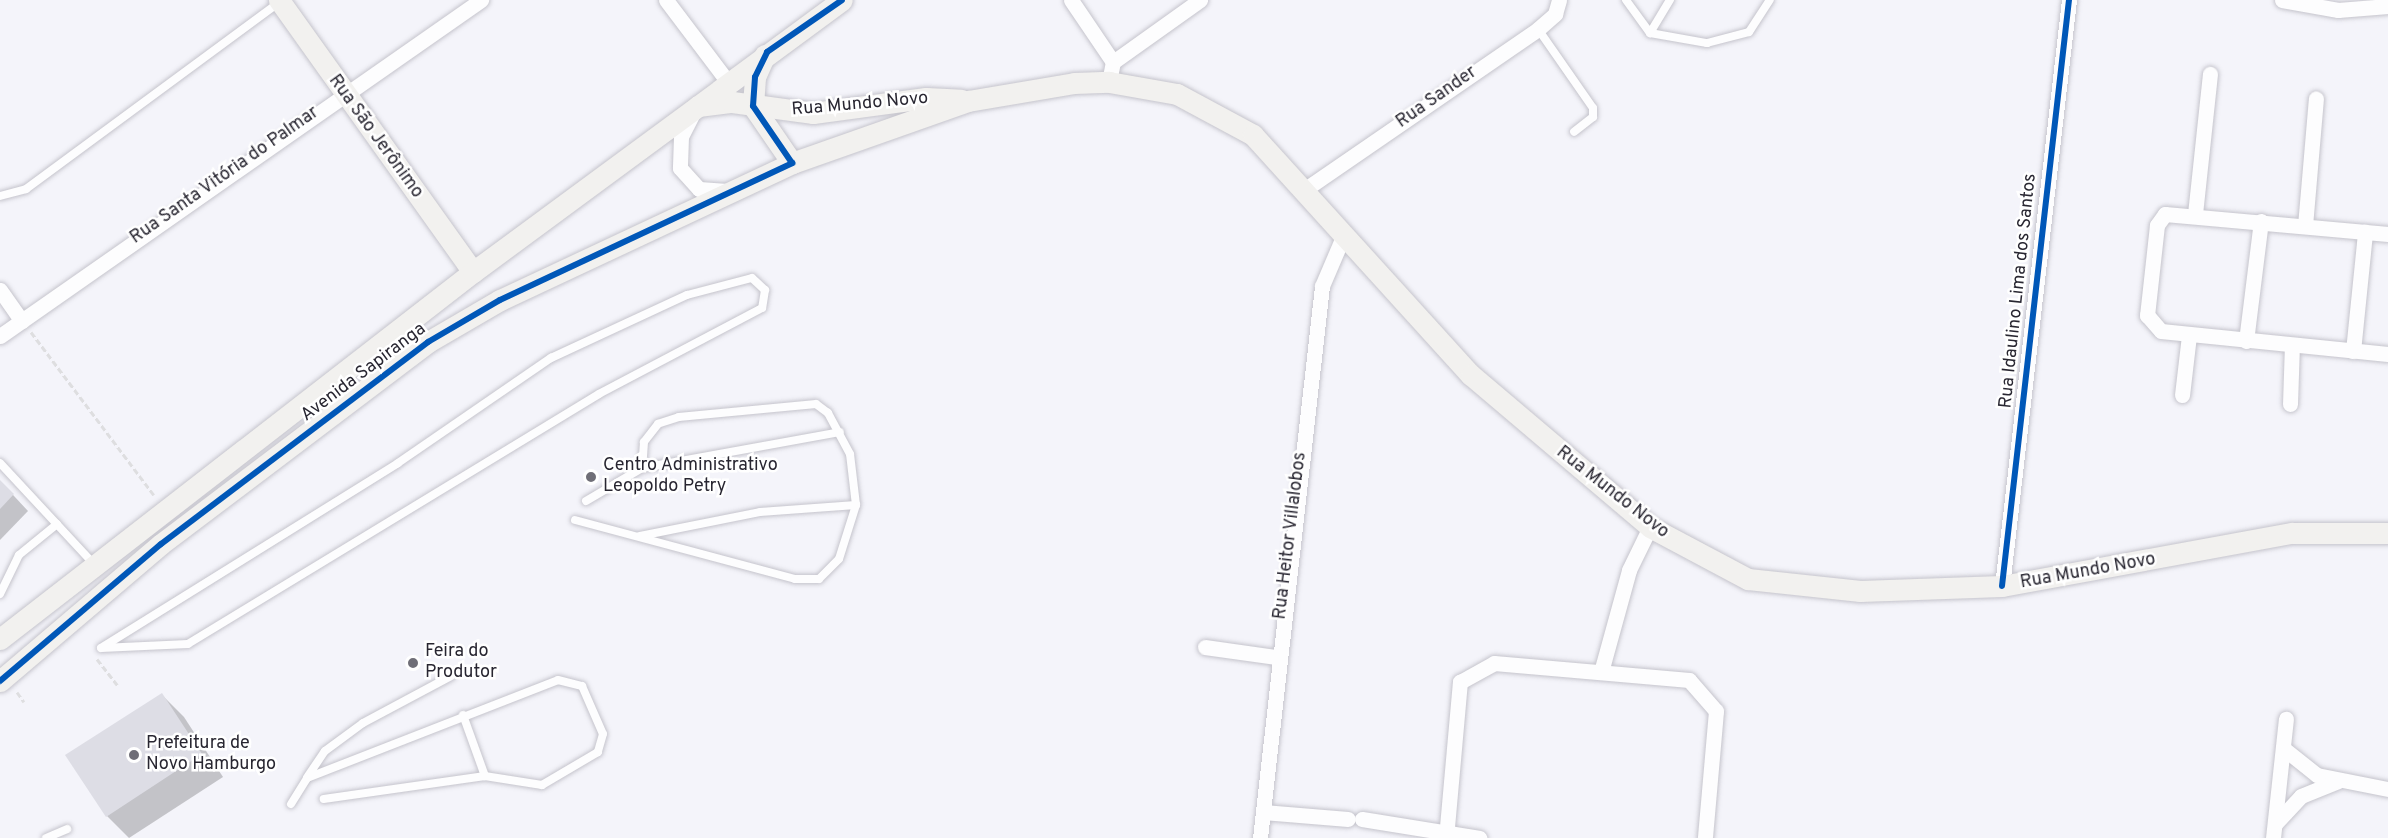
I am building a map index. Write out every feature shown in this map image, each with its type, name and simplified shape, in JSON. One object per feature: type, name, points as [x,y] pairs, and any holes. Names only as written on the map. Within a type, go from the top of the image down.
[{"type":"main road","name":"Avenida Sapiranga","points":[[1,635],[473,272],[767,52],[842,0]]},
{"type":"main road","name":"Rua São Jerônimo","points":[[280,1],[473,272]]},
{"type":"main road","points":[[767,52],[755,77],[753,106],[792,163]]},
{"type":"main road","name":"Rua Mundo Novo","points":[[792,163],[968,101],[1111,72],[1177,94],[1221,115],[1253,135],[1304,190],[1342,239],[1471,375],[1650,527],[1704,560],[1766,584],[1860,591],[2002,586],[2292,533],[2388,533]]},
{"type":"main road","name":"Rua Mundo Novo","points":[[753,106],[813,113],[926,98],[968,101]]},
{"type":"main road","points":[[697,106],[716,102],[753,106]]},
{"type":"main road","name":"Avenida Sapiranga","points":[[0,681],[161,544],[428,342],[500,300],[746,189],[792,163]]},
{"type":"street","name":"Rua Santa Vitória do Palmar","points":[[0,336],[343,92],[482,0]]},
{"type":"street","points":[[666,0],[728,82]]},
{"type":"street","points":[[1071,0],[1111,72],[1200,0]]},
{"type":"street","name":"Rua Sander","points":[[1304,190],[1538,29],[1555,14],[1559,0]]},
{"type":"street","name":"Rua Idaulino Lima dos Santos","points":[[2002,586],[2069,0]]},
{"type":"street","points":[[2282,0],[2338,10],[2388,6]]},
{"type":"street","points":[[2195,214],[2210,74]]},
{"type":"street","points":[[2305,226],[2316,98]]},
{"type":"street","points":[[697,106],[681,137],[684,176],[707,190],[746,189]]},
{"type":"street","points":[[2388,234],[2172,212],[2160,218],[2147,315],[2153,327],[2189,335],[2388,354]]},
{"type":"street","points":[[2246,341],[2261,221]]},
{"type":"street","points":[[2353,351],[2365,232]]},
{"type":"street","name":"Rua Heitor Villalobos","points":[[1260,838],[1276,657],[1322,286],[1329,257],[1342,239]]},
{"type":"street","points":[[0,290],[22,321]]},
{"type":"street","points":[[2182,395],[2189,335]]},
{"type":"street","points":[[2290,404],[2292,345]]},
{"type":"street","points":[[1601,672],[1629,570],[1650,527]]},
{"type":"street","points":[[1205,647],[1276,657]]},
{"type":"street","points":[[1447,836],[1460,682],[1494,663],[1689,680],[1716,711],[1705,838]]},
{"type":"street","points":[[2273,832],[2286,719]]},
{"type":"street","points":[[2283,748],[2307,770],[2338,781],[2388,789]]},
{"type":"street","points":[[2273,832],[2301,796],[2338,781]]},
{"type":"street","points":[[1263,812],[1355,819],[1447,836],[1479,838]]},
{"type":"lane","points":[[1626,0],[1650,33],[1707,43],[1749,32],[1770,0]]},
{"type":"lane","points":[[1650,33],[1670,0]]},
{"type":"lane","points":[[0,196],[26,189],[280,1]]},
{"type":"lane","points":[[1538,29],[1593,108],[1593,117],[1574,132]]},
{"type":"lane","points":[[752,278],[761,281],[766,296],[762,308],[660,361],[188,644],[101,648],[398,463],[550,358],[687,295],[752,278]]},
{"type":"lane","points":[[575,520],[795,579],[819,579],[838,559],[856,505],[856,474],[840,432],[816,404],[679,417],[658,424],[644,442],[642,468]]},
{"type":"lane","points":[[586,501],[642,468],[840,432]]},
{"type":"lane","points":[[0,463],[94,564]]},
{"type":"lane","points":[[639,537],[760,512],[856,505]]},
{"type":"lane","points":[[0,594],[19,555],[57,524]]},
{"type":"lane","points":[[291,804],[325,751],[363,723],[451,676]]},
{"type":"lane","points":[[307,778],[463,715],[570,679],[582,686],[603,734],[598,752],[542,785],[485,776],[324,799]]},
{"type":"lane","points":[[463,715],[485,776]]},
{"type":"lane","points":[[46,838],[67,829]]},
{"type":"path","points":[[22,321],[164,508]]},
{"type":"path","points":[[105,669],[117,685]]},
{"type":"path","points":[[21,698],[24,702]]},
{"type":"building","points":[[0,480],[14,494],[0,509]]},
{"type":"building","name":"Prefeitura de Novo Hamburgo","points":[[162,693],[202,754],[106,817],[65,755]]},
{"type":"cycle path","points":[[0,681],[161,544],[428,342],[500,300],[792,163],[753,106],[755,77],[767,52],[842,0]]},
{"type":"cycle path","points":[[2002,586],[2069,0]]},
{"type":"place","name":"Centro Administrativo Leopoldo Petry","points":[[591,477]]},
{"type":"place","name":"Feira do Produtor","points":[[413,663]]},
{"type":"place","name":"Prefeitura de Novo Hamburgo","points":[[134,755]]}]
